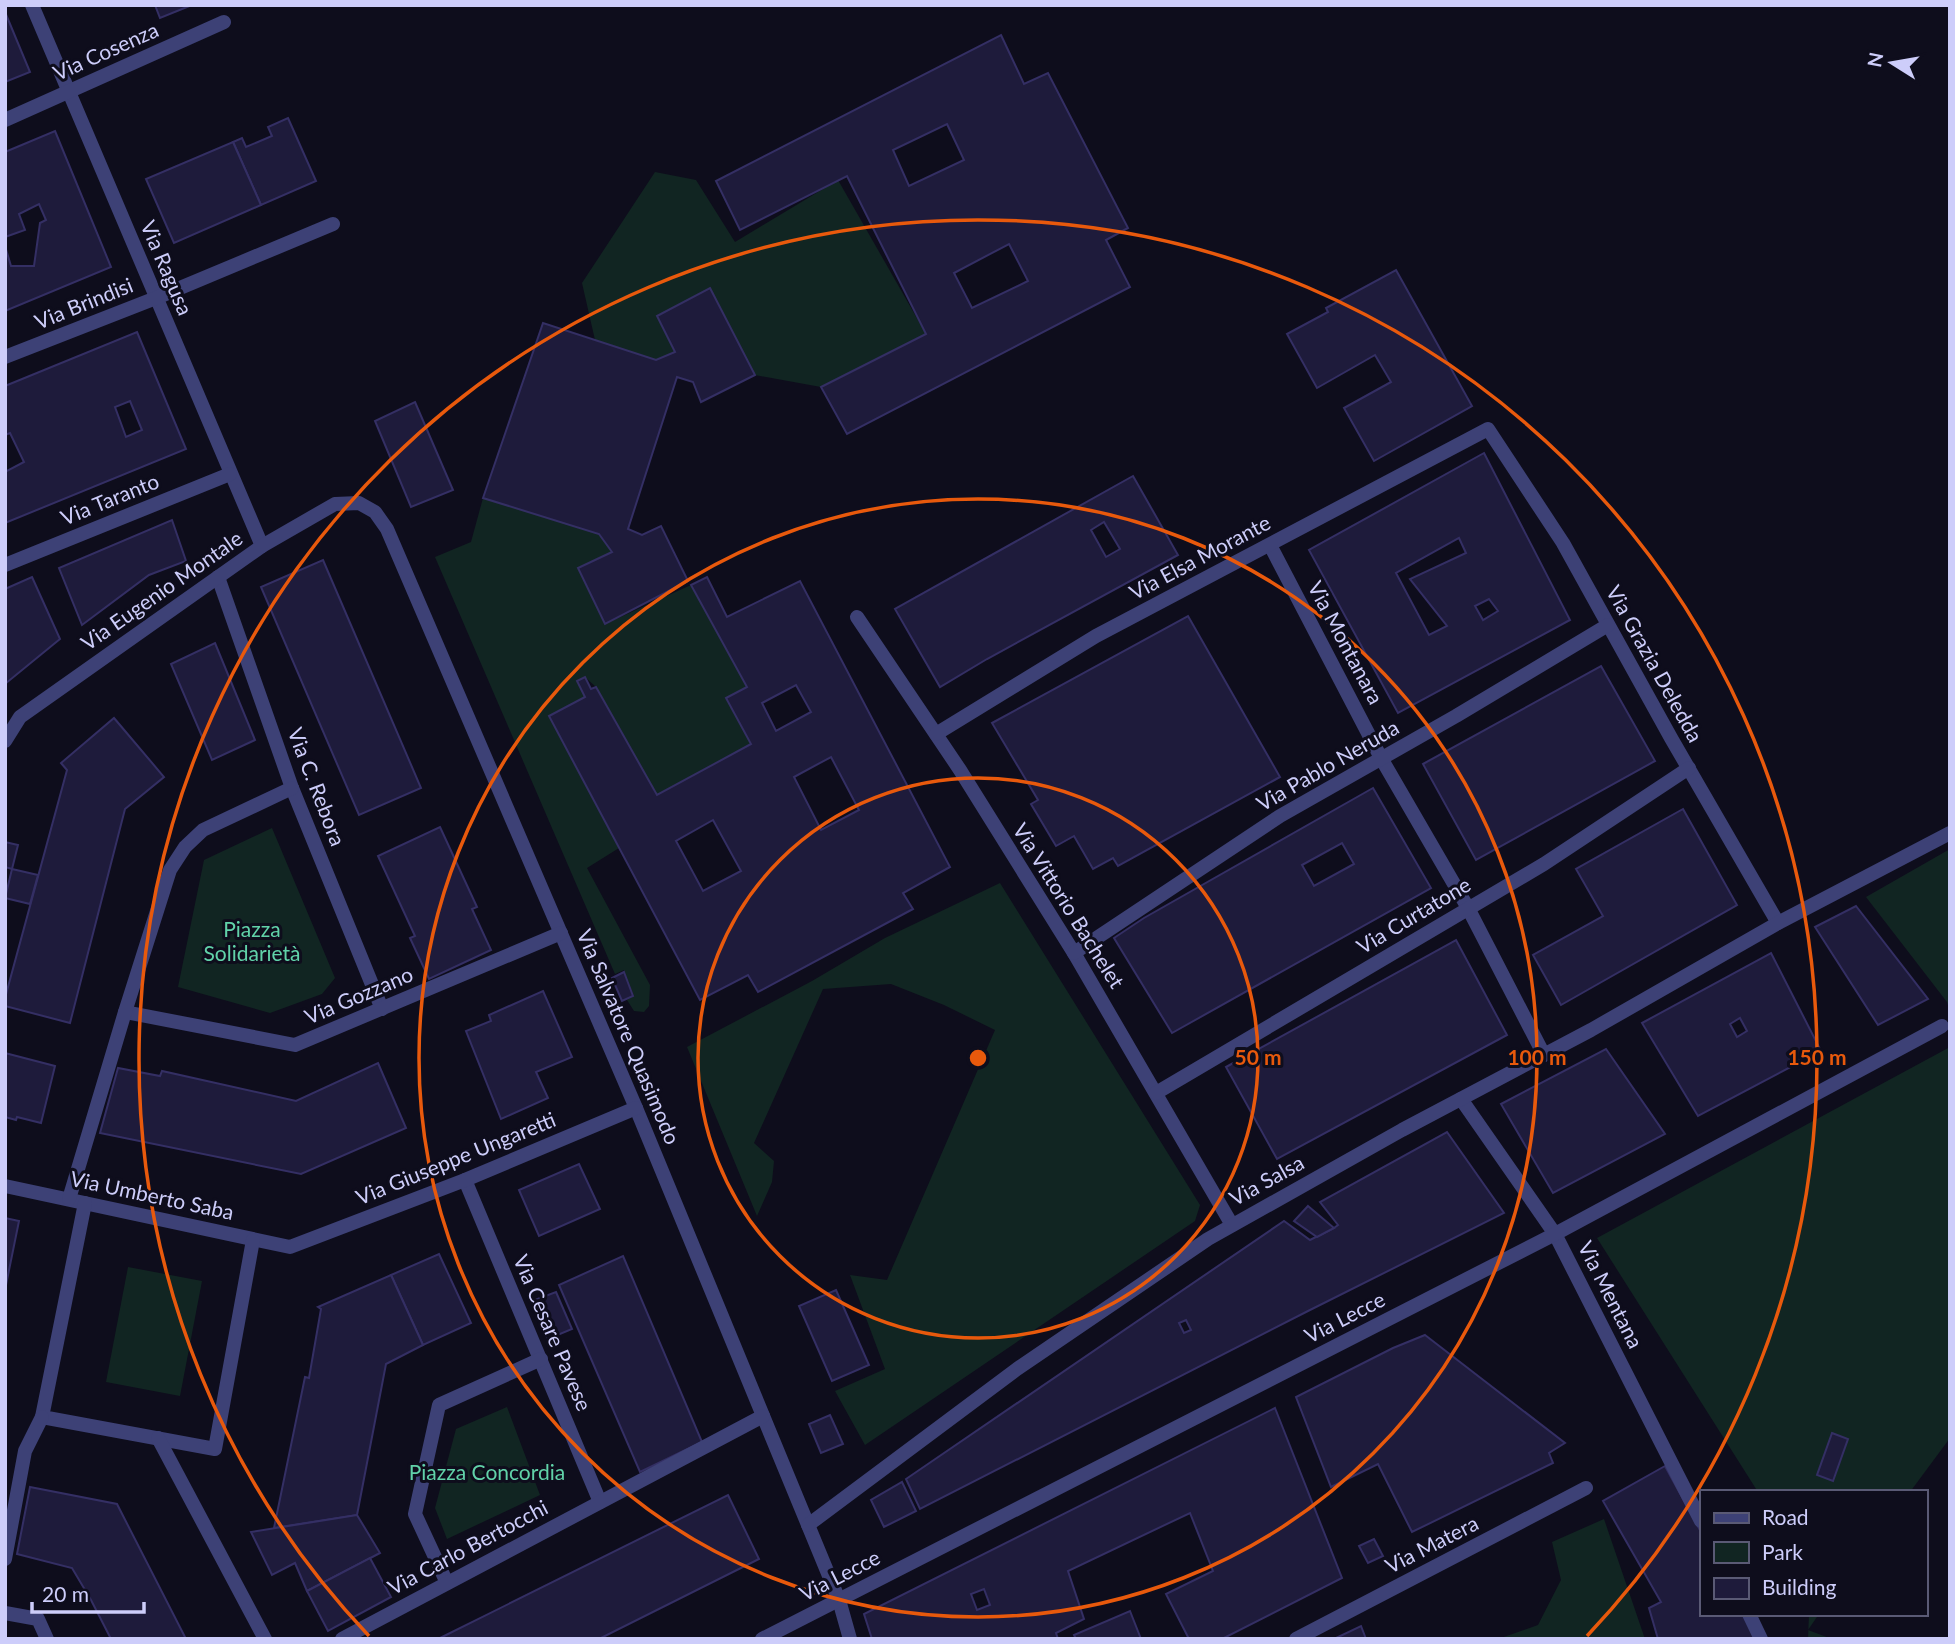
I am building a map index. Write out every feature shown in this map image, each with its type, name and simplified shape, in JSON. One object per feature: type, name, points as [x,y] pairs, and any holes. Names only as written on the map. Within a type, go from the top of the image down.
[{"type":"street","name":"Via Ragusa","points":[[32,5],[262,546]]},
{"type":"street","name":"Via Cosenza","points":[[5,120],[224,22]]},
{"type":"street","name":"Via Brindisi","points":[[5,358],[333,224]]},
{"type":"street","name":"Via Elsa Morante","points":[[936,734],[1096,636],[1488,429]]},
{"type":"street","name":"Via Grazia Deledda","points":[[1488,429],[1563,543],[1778,923]]},
{"type":"street","name":"Via Taranto","points":[[5,565],[230,474]]},
{"type":"street","name":"Via Eugenio Montale","points":[[5,741],[20,717],[262,546],[335,504],[359,503]]},
{"type":"street","name":"Via Salvatore Quasimodo","points":[[359,503],[374,512],[387,529],[636,1108],[839,1600],[850,1639]]},
{"type":"street","name":"Via Montanara","points":[[1270,545],[1381,758],[1468,908],[1544,1055]]},
{"type":"street","name":"Via C. Rebora","points":[[218,577],[292,788],[382,1009]]},
{"type":"street","name":"Via Vittorio Bachelet","points":[[856,617],[936,734],[1074,953],[1232,1225]]},
{"type":"street","name":"Via Pablo Neruda","points":[[1074,953],[1280,816],[1456,716],[1608,625]]},
{"type":"street","name":"Via Curtatone","points":[[1156,1093],[1544,864],[1689,768]]},
{"type":"street","points":[[69,1199],[170,870],[185,847],[203,830],[292,788]]},
{"type":"street","name":"Via Salsa","points":[[808,1525],[1017,1369],[1208,1239],[1778,923],[1950,833]]},
{"type":"street","name":"Via Gozzano","points":[[125,1012],[295,1045],[561,933]]},
{"type":"street","name":"Via Lecce","points":[[762,1639],[1555,1234],[1942,1026]]},
{"type":"street","name":"Via Mentana","points":[[1461,1099],[1555,1234],[1700,1519]]},
{"type":"street","name":"Via Giuseppe Ungaretti","points":[[290,1247],[465,1180],[636,1108]]},
{"type":"street","name":"Via Cesare Pavese","points":[[465,1180],[600,1502]]},
{"type":"street","name":"Via Umberto Saba","points":[[5,1186],[290,1247]]},
{"type":"street","points":[[5,1559],[25,1451],[42,1417],[85,1203]]},
{"type":"street","points":[[42,1417],[215,1449],[253,1240]]},
{"type":"street","points":[[447,1583],[415,1514],[439,1405],[541,1359]]},
{"type":"street","name":"Via Carlo Bertocchi","points":[[342,1639],[762,1416]]},
{"type":"street","points":[[158,1438],[265,1639]]},
{"type":"street","name":"Via Matera","points":[[1296,1639],[1586,1488]]},
{"type":"street","points":[[5,1613],[38,1619],[47,1639]]},
{"type":"street","points":[[1750,1616],[1761,1639]]},
{"type":"green space","points":[[655,172],[696,180],[735,242],[838,180],[926,334],[821,387],[755,375],[658,316],[674,352],[656,360],[595,340],[582,283]]},
{"type":"green space","points":[[483,498],[599,534],[612,552],[578,568],[605,624],[691,585],[747,687],[726,698],[751,744],[657,795],[596,687],[585,677],[577,681],[585,697],[549,716],[619,848],[587,868],[650,985],[649,1006],[644,1012],[634,1011],[627,1000],[634,996],[624,970],[615,974],[435,557],[471,542]]},
{"type":"green space","name":"Piazza Solidarietà","points":[[272,828],[335,978],[322,994],[270,1013],[178,987],[204,860]]},
{"type":"green space","points":[[1950,849],[1950,1012],[1947,1002],[1866,897]]},
{"type":"green space","points":[[1000,883],[1200,1205],[1195,1221],[865,1445],[835,1391],[885,1369],[850,1275],[887,1280],[995,1030],[944,1005],[891,984],[823,989],[754,1143],[774,1161],[772,1182],[757,1216],[687,1047],[812,981],[885,938]]},
{"type":"green space","points":[[1950,1047],[1950,1438],[1911,1490],[1757,1490],[1597,1238]]},
{"type":"green space","points":[[128,1267],[202,1281],[180,1396],[106,1382]]},
{"type":"green space","name":"Piazza Concordia","points":[[507,1407],[540,1495],[447,1539],[435,1508],[456,1429]]},
{"type":"green space","points":[[1604,1519],[1645,1639],[1498,1639],[1538,1625],[1561,1580],[1552,1542]]},
{"type":"green space","points":[[1809,1616],[1818,1616],[1808,1629]]},
{"type":"green space","points":[[1808,1630],[1832,1639],[1808,1639]]},
{"type":"building","points":[[155,5],[192,5],[160,18]]},
{"type":"building","points":[[5,12],[30,72],[5,82]]},
{"type":"building","points":[[1001,35],[1024,84],[1048,73],[1128,228],[1106,240],[1130,287],[847,434],[821,387],[926,334],[847,176],[740,230],[716,181]],"holes":[[[947,124],[964,160],[909,186],[893,150]],[[1009,244],[1028,281],[972,308],[954,273]]]},
{"type":"building","points":[[288,118],[316,181],[261,205],[233,142],[242,138],[246,147],[272,136],[268,127]]},
{"type":"building","points":[[55,131],[111,267],[5,311],[5,246],[11,266],[34,266],[40,223],[46,220],[39,204],[19,214],[25,230],[5,237],[5,152]]},
{"type":"building","points":[[233,142],[261,205],[174,243],[146,179]]},
{"type":"building","points":[[1396,270],[1472,406],[1374,461],[1344,408],[1391,382],[1375,355],[1317,388],[1287,334],[1328,312],[1326,308]]},
{"type":"building","points":[[710,288],[755,375],[701,402],[693,382],[677,377],[628,529],[642,535],[661,526],[688,581],[605,624],[578,568],[612,552],[599,534],[483,498],[543,323],[656,360],[675,352],[657,316]]},
{"type":"building","points":[[137,332],[186,449],[5,523],[5,468],[7,471],[24,462],[10,433],[5,435],[5,386]],"holes":[[[130,401],[142,430],[126,437],[115,407]]]},
{"type":"building","points":[[415,402],[453,490],[411,507],[375,421]]},
{"type":"building","points":[[1484,453],[1570,620],[1398,713],[1309,550]],"holes":[[[1459,538],[1466,553],[1410,579],[1447,626],[1429,635],[1396,573]],[[1489,599],[1498,611],[1483,620],[1475,606]]]},
{"type":"building","points":[[1133,476],[1178,555],[940,687],[895,609]],"holes":[[[1104,522],[1120,549],[1106,557],[1091,530]]]},
{"type":"building","points":[[172,520],[186,561],[149,575],[82,625],[59,568]]},
{"type":"building","points":[[323,560],[421,788],[359,815],[261,587]]},
{"type":"building","points":[[32,577],[60,639],[5,684],[5,589]]},
{"type":"building","points":[[707,577],[727,617],[800,581],[950,867],[903,893],[913,909],[758,992],[748,975],[700,1000],[549,716],[585,697],[577,681],[585,677],[591,689],[596,687],[657,795],[751,744],[726,698],[747,687],[691,585]],"holes":[[[796,685],[811,712],[776,731],[762,703]],[[831,757],[859,810],[821,830],[794,777]],[[713,820],[741,871],[703,891],[676,841]]]},
{"type":"building","points":[[1188,616],[1280,777],[1118,866],[1113,858],[1093,869],[1074,836],[1056,846],[1031,804],[1038,800],[992,723]]},
{"type":"building","points":[[215,643],[255,740],[212,760],[171,664]]},
{"type":"building","points":[[1601,666],[1655,761],[1476,860],[1423,764]]},
{"type":"building","points":[[114,718],[164,777],[125,809],[70,1023],[5,1006],[5,998],[67,770],[61,763]]},
{"type":"building","points":[[1373,788],[1431,888],[1172,1033],[1114,938],[1144,918]],"holes":[[[1342,843],[1354,864],[1314,886],[1302,865]]]},
{"type":"building","points":[[1683,809],[1737,905],[1561,1005],[1533,955],[1603,916],[1576,869]]},
{"type":"building","points":[[440,827],[477,907],[472,909],[491,950],[429,979],[410,938],[415,936],[378,856]]},
{"type":"building","points":[[5,842],[18,845],[12,869],[5,867]]},
{"type":"building","points":[[12,869],[38,875],[30,904],[5,898]]},
{"type":"building","points":[[1856,906],[1928,999],[1878,1025],[1815,927]]},
{"type":"building","points":[[1456,940],[1507,1035],[1277,1159],[1226,1067]]},
{"type":"building","points":[[1771,953],[1821,1051],[1698,1116],[1642,1023]],"holes":[[[1740,1018],[1747,1031],[1737,1037],[1730,1024]]]},
{"type":"building","points":[[624,972],[633,996],[622,1001],[612,978]]},
{"type":"building","points":[[543,991],[572,1057],[536,1072],[548,1098],[501,1119],[466,1031],[491,1021],[489,1015]]},
{"type":"building","points":[[1606,1049],[1665,1134],[1553,1193],[1501,1104]]},
{"type":"building","points":[[5,1053],[55,1066],[41,1123],[5,1117]]},
{"type":"building","points":[[378,1063],[406,1128],[301,1174],[100,1133],[118,1068],[160,1076],[162,1071],[296,1101]]},
{"type":"building","points":[[1447,1132],[1504,1213],[920,1509],[906,1479],[1284,1221],[1310,1240],[1334,1228],[1338,1225],[1320,1202]],"holes":[[[1186,1320],[1191,1330],[1184,1333],[1179,1323]]]},
{"type":"building","points":[[579,1164],[600,1209],[539,1236],[519,1190]]},
{"type":"building","points":[[1308,1206],[1334,1228],[1317,1237],[1294,1221]]},
{"type":"building","points":[[5,1218],[19,1221],[5,1290]]},
{"type":"building","points":[[439,1254],[471,1323],[423,1345],[391,1275]]},
{"type":"building","points":[[623,1256],[702,1442],[640,1472],[559,1285]]},
{"type":"building","points":[[391,1275],[423,1345],[386,1364],[357,1515],[274,1528],[305,1377],[309,1378],[321,1309],[318,1307]]},
{"type":"building","points":[[836,1290],[869,1365],[832,1381],[799,1306]]},
{"type":"building","points":[[556,1292],[572,1329],[548,1339],[532,1301]]},
{"type":"building","points":[[1425,1335],[1565,1443],[1549,1453],[1553,1463],[1412,1532],[1378,1464],[1331,1487],[1296,1397],[1393,1348]]},
{"type":"building","points":[[1275,1408],[1342,1578],[1222,1639],[1189,1639],[1166,1594],[1213,1571],[1190,1513],[1068,1571],[1084,1619],[1056,1633],[1058,1639],[872,1639],[864,1614]],"holes":[[[984,1589],[990,1605],[977,1610],[971,1594]]]},
{"type":"building","points":[[830,1415],[843,1444],[821,1453],[809,1424]]},
{"type":"building","points":[[1832,1433],[1848,1439],[1833,1481],[1817,1475]]},
{"type":"building","points":[[1665,1466],[1700,1530],[1700,1616],[1748,1616],[1760,1639],[1658,1639],[1649,1608],[1661,1602],[1603,1501]]},
{"type":"building","points":[[902,1482],[916,1511],[884,1527],[871,1500]]},
{"type":"building","points":[[30,1487],[117,1504],[186,1639],[111,1639],[72,1568],[17,1554]]},
{"type":"building","points":[[728,1495],[759,1559],[599,1639],[438,1639]]},
{"type":"building","points":[[357,1515],[380,1553],[307,1591],[295,1563],[272,1575],[251,1532]]},
{"type":"building","points":[[1374,1539],[1383,1556],[1368,1563],[1359,1546]]},
{"type":"building","points":[[370,1558],[391,1597],[328,1631],[307,1591]]},
{"type":"building","points":[[1130,1611],[1141,1639],[1076,1639],[1074,1635]]},
{"type":"building","points":[[1361,1626],[1366,1639],[1334,1639]]}]
